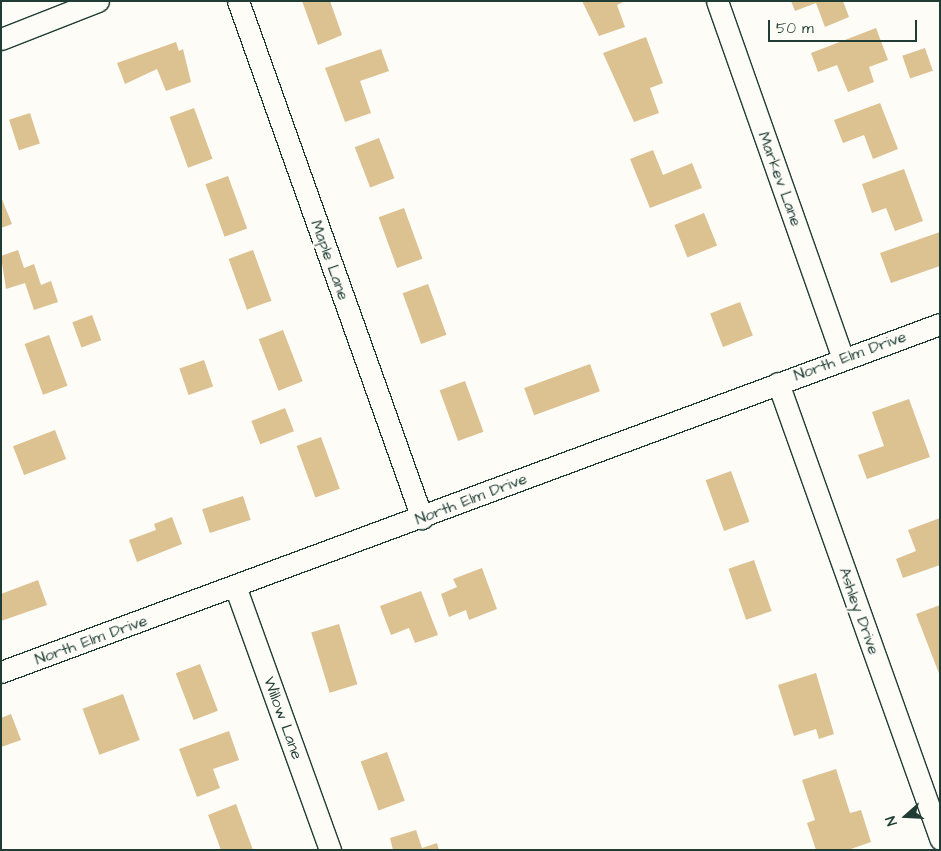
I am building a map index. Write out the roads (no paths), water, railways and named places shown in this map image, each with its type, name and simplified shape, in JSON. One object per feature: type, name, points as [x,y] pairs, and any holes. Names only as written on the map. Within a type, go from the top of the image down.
[{"type":"street","points":[[1,39],[98,1]]},
{"type":"street","name":"Maple Lane","points":[[238,1],[422,518]]},
{"type":"street","name":"Markev Lane","points":[[717,1],[843,358]]},
{"type":"street","name":"North Elm Drive","points":[[1,672],[422,518],[843,358],[940,324]]},
{"type":"street","name":"Ashley Drive","points":[[778,383],[940,839]]},
{"type":"street","name":"Willow Lane","points":[[235,586],[330,850]]}]
